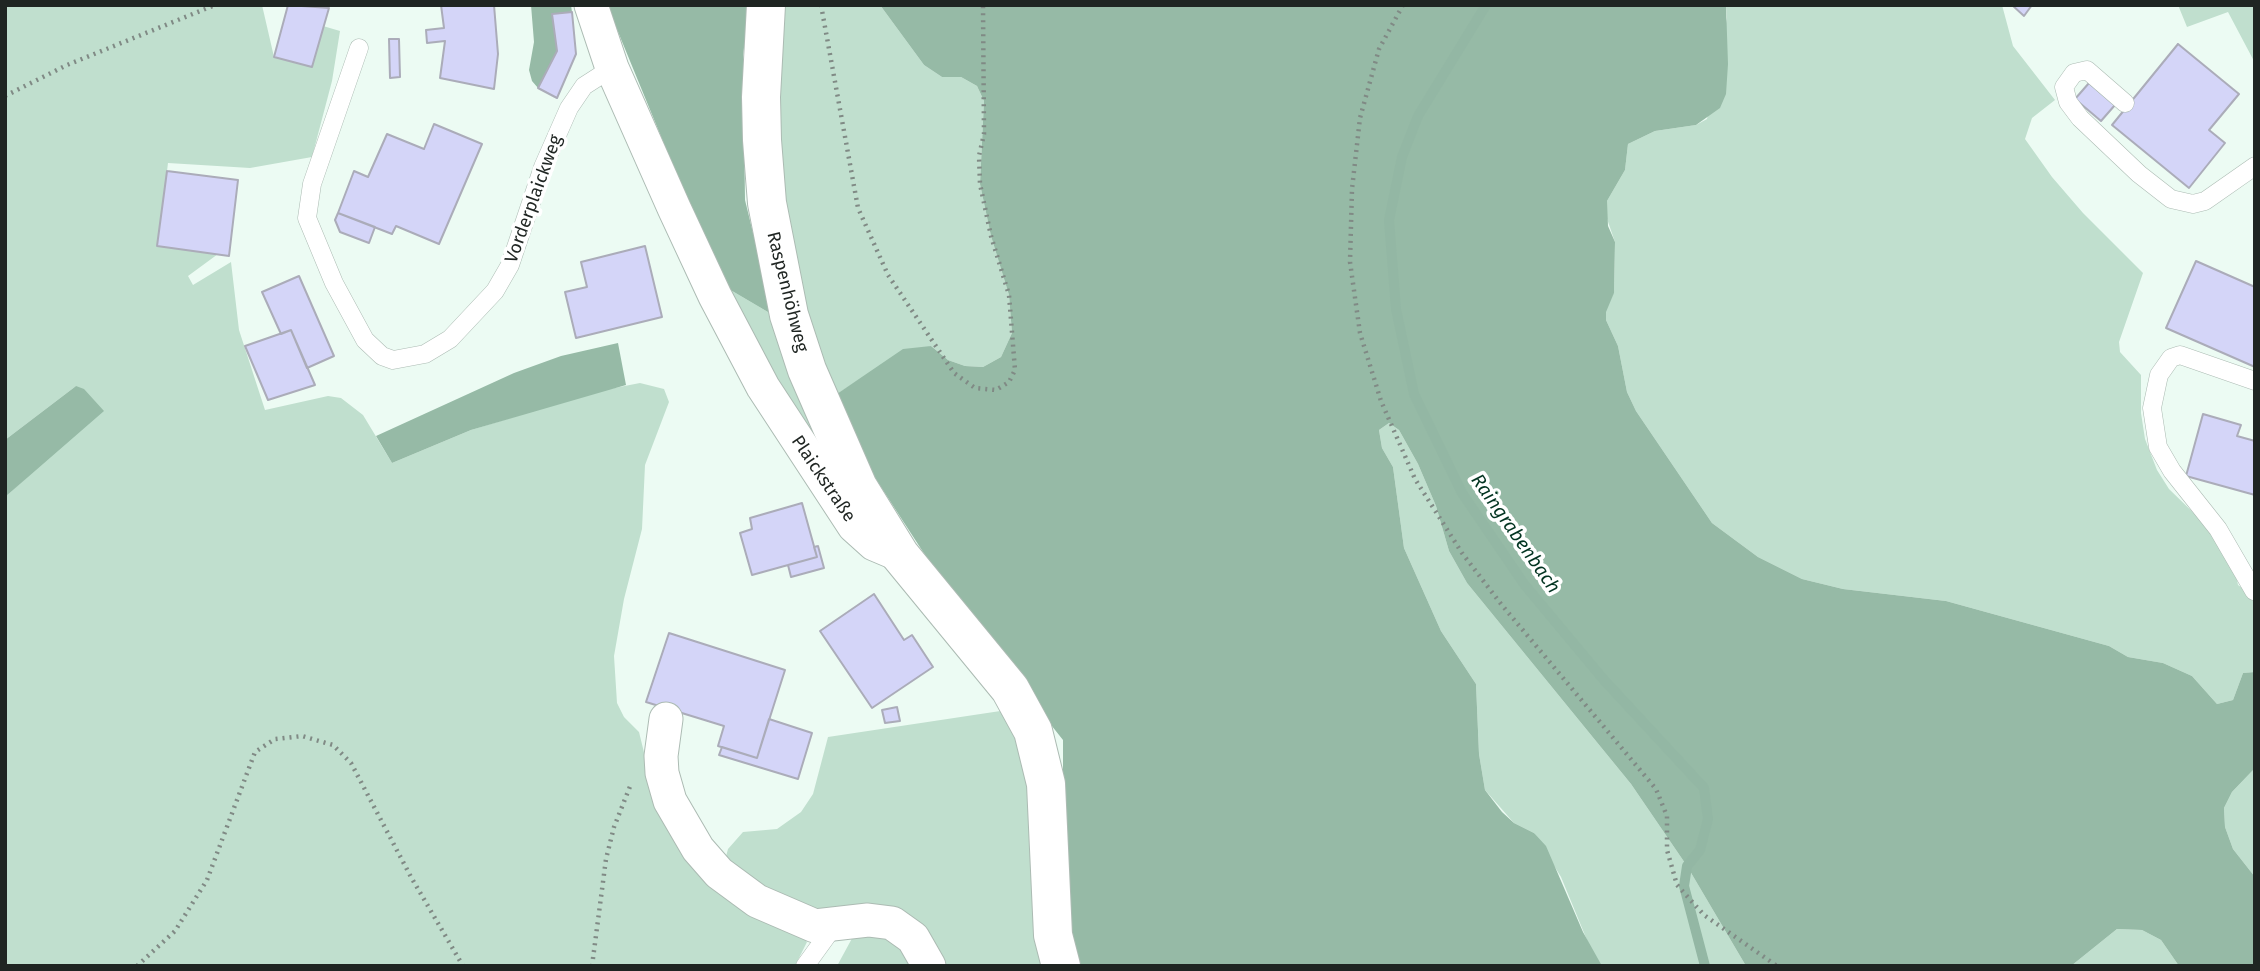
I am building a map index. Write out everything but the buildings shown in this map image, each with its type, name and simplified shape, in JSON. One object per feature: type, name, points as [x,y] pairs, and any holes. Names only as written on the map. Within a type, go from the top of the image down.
[{"type":"street","name":"Plaickstraße","points":[[591,5],[612,68],[715,296],[763,387],[841,483]]},
{"type":"street","name":"Raspenhöhweg","points":[[766,5],[761,97],[762,141],[776,262],[841,483],[1010,689],[1033,731],[1046,784],[1053,935],[1061,966]]},
{"type":"street","points":[[666,719],[662,739],[662,773],[670,801],[698,849],[737,890],[806,923],[834,926],[868,920],[892,923],[913,938],[929,966]]},
{"type":"lane","name":"Vorderplaickweg","points":[[359,48],[312,184],[307,218],[334,283],[365,340],[373,350],[393,360],[425,354],[450,339],[495,290],[510,265],[543,167],[569,108],[584,86],[612,68]]},
{"type":"lane","points":[[2124,103],[2087,70],[2074,73],[2064,87],[2068,102],[2080,118],[2139,174],[2171,199],[2193,204],[2205,201],[2255,166]]},
{"type":"lane","points":[[2254,591],[2218,529],[2167,463],[2158,447],[2152,408],[2160,376],[2171,358],[2180,355],[2255,381]]},
{"type":"lane","points":[[805,966],[834,926]]},
{"type":"path","points":[[5,96],[67,65],[215,5]]},
{"type":"path","points":[[821,5],[858,208],[888,275],[954,373],[975,388],[996,390],[1009,382],[1015,370],[1009,295],[991,236],[980,184],[979,156],[984,134],[983,5]]},
{"type":"path","points":[[1402,5],[1379,49],[1360,118],[1352,189],[1350,262],[1360,333],[1381,401],[1415,479],[1462,553],[1501,604],[1656,789],[1667,816],[1667,849],[1677,885],[1703,915],[1777,966]]},
{"type":"path","points":[[137,966],[175,931],[207,880],[255,752],[275,739],[302,736],[333,745],[351,763],[411,877],[463,966]]},
{"type":"path","points":[[592,966],[596,952],[606,859],[614,827],[635,776]]},
{"type":"green space","points":[[5,5],[262,5],[274,57],[311,67],[323,26],[340,31],[332,81],[312,157],[250,168],[168,163],[157,246],[218,254],[188,276],[193,285],[231,262],[239,330],[265,410],[328,396],[341,398],[363,415],[392,463],[471,430],[599,391],[640,383],[664,389],[669,402],[645,465],[642,529],[624,599],[614,656],[617,703],[624,717],[639,732],[651,781],[807,942],[795,966],[5,966],[5,497],[26,478],[76,386],[5,440]]},
{"type":"green space","points":[[531,5],[571,5],[572,12],[552,15],[557,51],[538,88],[532,81],[529,70],[534,42]]},
{"type":"green space","points":[[607,5],[750,5],[743,55],[745,200],[773,315],[722,285]]},
{"type":"green space","points":[[782,5],[880,5],[924,65],[942,77],[961,77],[977,86],[984,101],[980,184],[991,236],[1009,295],[1012,333],[1001,357],[983,367],[965,366],[948,360],[931,346],[871,372],[831,398],[793,280],[778,126]]},
{"type":"green space","points":[[880,5],[1726,5],[1728,64],[1726,94],[1720,108],[1696,125],[1655,131],[1628,144],[1625,170],[1607,201],[1608,226],[1615,242],[1614,293],[1606,312],[1606,320],[1618,346],[1627,392],[1636,411],[1712,523],[1758,557],[1802,579],[1843,589],[1946,601],[2109,646],[2128,657],[2163,663],[2192,676],[2217,704],[2233,700],[2243,673],[2255,672],[2255,768],[2232,792],[2224,808],[2225,827],[2233,849],[2255,877],[2255,966],[2179,966],[2161,940],[2142,930],[2117,929],[2071,966],[1746,966],[1687,866],[1631,784],[1467,583],[1449,551],[1436,506],[1418,464],[1399,430],[1389,423],[1379,430],[1382,448],[1393,467],[1404,548],[1441,631],[1476,684],[1479,754],[1485,790],[1502,812],[1514,823],[1534,833],[1546,846],[1583,932],[1602,966],[1075,966],[1063,905],[1063,740],[964,615],[877,481],[831,398],[903,349],[931,346],[948,360],[965,366],[983,367],[1001,357],[1012,333],[1009,295],[991,236],[980,184],[984,101],[977,86],[961,77],[942,77],[924,65]]},
{"type":"green space","points":[[1726,5],[2002,5],[2013,46],[2055,100],[2032,118],[2025,139],[2052,177],[2083,213],[2143,273],[2119,342],[2120,352],[2141,375],[2141,413],[2145,439],[2157,470],[2169,489],[2207,526],[2235,570],[2238,585],[2255,597],[2255,672],[2243,673],[2233,700],[2217,704],[2192,676],[2163,663],[2128,657],[2109,646],[1946,601],[1843,589],[1802,579],[1758,557],[1712,523],[1636,411],[1627,392],[1618,346],[1605,312],[1614,292],[1615,242],[1605,213],[1607,201],[1625,170],[1628,144],[1655,131],[1696,125],[1707,119],[1727,18]]},
{"type":"green space","points":[[2178,5],[2255,5],[2255,63],[2228,12],[2187,27]]},
{"type":"green space","points":[[722,285],[773,315],[826,469]]},
{"type":"green space","points":[[618,343],[626,385],[471,430],[392,463],[376,436],[514,373],[561,356]]},
{"type":"green space","points":[[76,386],[84,389],[104,411],[5,497],[5,440]]},
{"type":"green space","points":[[1389,423],[1399,430],[1418,464],[1436,506],[1449,551],[1467,583],[1631,784],[1687,866],[1746,966],[1602,966],[1594,957],[1561,877],[1534,833],[1514,823],[1485,790],[1479,754],[1476,684],[1441,631],[1404,548],[1393,467],[1382,448],[1379,430]]},
{"type":"green space","points":[[1007,710],[1027,752],[1048,966],[938,966],[932,954],[833,912],[787,904],[725,860],[728,849],[743,832],[777,829],[801,812],[813,794],[828,737]]},
{"type":"green space","points":[[2255,768],[2255,877],[2233,849],[2225,827],[2224,808],[2232,792]]},
{"type":"green space","points":[[2117,929],[2142,930],[2161,940],[2179,966],[2071,966]]},
{"type":"green space","points":[[856,931],[889,934],[917,966],[837,966]]},
{"type":"waterway","name":"Raingrabenbach","points":[[1486,5],[1418,116],[1402,157],[1389,220],[1396,309],[1414,394],[1462,493],[1524,584],[1604,680],[1704,788],[1708,819],[1700,850],[1687,866],[1684,886],[1705,966]]}]
